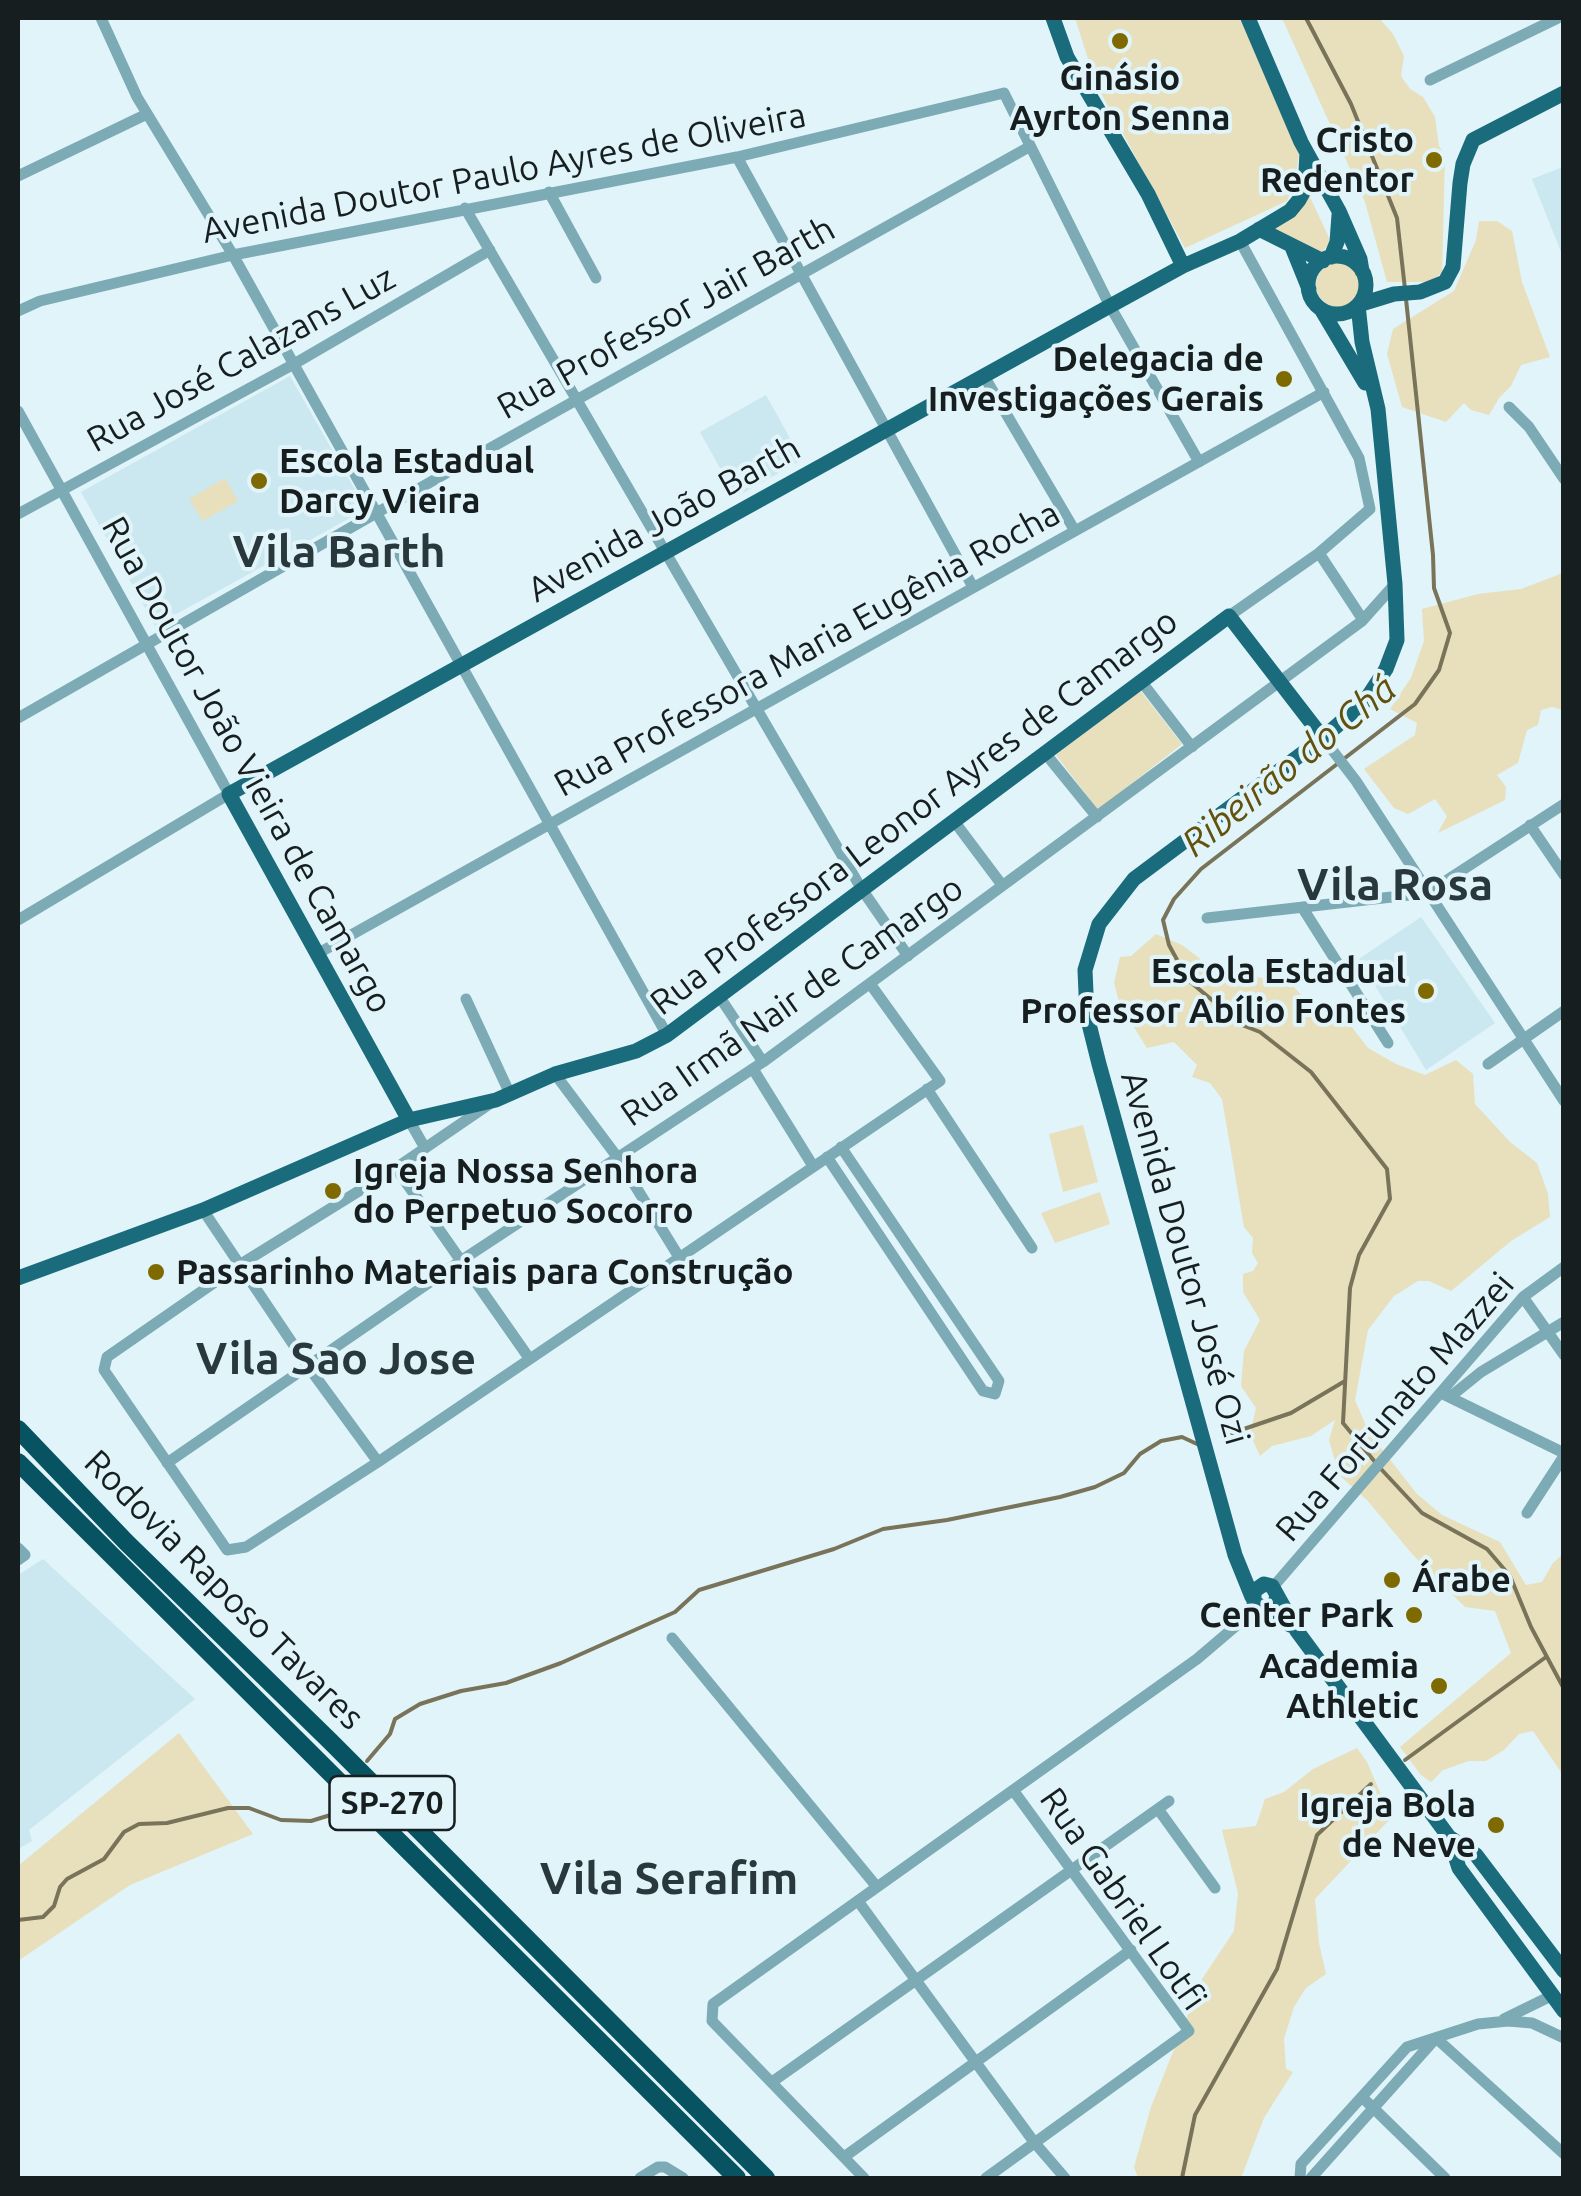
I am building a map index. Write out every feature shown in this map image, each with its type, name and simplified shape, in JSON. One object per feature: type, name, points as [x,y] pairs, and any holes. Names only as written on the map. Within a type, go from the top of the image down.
[{"type":"highway","name":"Rodovia Raposo Tavares","points":[[18,1429],[126,1542],[766,2178]]},
{"type":"highway","name":"Rodovia Raposo Tavares","points":[[18,1462],[737,2178]]},
{"type":"main road","points":[[1053,18],[1067,57],[1148,194],[1184,266]]},
{"type":"main road","points":[[1248,18],[1307,153],[1360,259],[1364,297],[1358,305]]},
{"type":"main road","points":[[1292,247],[1321,309],[1341,314],[1358,305],[1394,294],[1420,292],[1445,282],[1453,268],[1457,246],[1463,164],[1473,140],[1564,93]]},
{"type":"main road","name":"Avenida João Barth","points":[[229,794],[1110,306],[1240,241],[1290,211],[1299,200],[1305,189],[1307,153]]},
{"type":"main road","points":[[1309,290],[1313,270],[1327,259],[1337,242],[1339,211]]},
{"type":"main road","points":[[1259,229],[1292,247],[1327,259],[1344,257],[1364,276],[1394,294]]},
{"type":"main road","name":"Avenida Doutor José Ozi","points":[[1264,1597],[1232,1540],[1099,1064],[1087,1016],[1084,970],[1099,924],[1134,880],[1323,738],[1365,701],[1386,670],[1397,640],[1389,590],[1378,409],[1362,342],[1358,305]]},
{"type":"main road","name":"Avenida Doutor José Ozi","points":[[1321,309],[1353,359],[1378,409]]},
{"type":"main road","points":[[1230,616],[1323,738]]},
{"type":"main road","name":"Rua Professora Leonor Ayres de Camargo","points":[[19,1277],[204,1210],[409,1120],[503,1097],[555,1074],[636,1050],[667,1036],[1230,616]]},
{"type":"main road","name":"Rua Doutor João Vieira de Camargo","points":[[229,794],[409,1120]]},
{"type":"main road","points":[[1264,1597],[1297,1631],[1450,1837],[1476,1855],[1564,1971]]},
{"type":"main road","points":[[1450,1837],[1459,1868],[1564,2011]]},
{"type":"street","points":[[101,18],[147,114],[233,255],[667,1036]]},
{"type":"street","points":[[1430,80],[1558,18]]},
{"type":"street","name":"Avenida Doutor Paulo Ayres de Oliveira","points":[[18,311],[40,300],[233,255],[737,157],[1004,93],[1030,148]]},
{"type":"street","points":[[18,176],[147,114]]},
{"type":"street","points":[[1030,148],[1110,306],[1199,462]]},
{"type":"street","name":"Rua Professor Jair Barth","points":[[18,718],[576,399],[1030,148]]},
{"type":"street","points":[[737,157],[974,587]]},
{"type":"street","points":[[549,192],[596,278]]},
{"type":"street","points":[[465,208],[861,888],[908,956]]},
{"type":"street","points":[[1240,241],[1324,392]]},
{"type":"street","name":"Rua José Calazans Luz","points":[[18,514],[294,364],[490,250]]},
{"type":"street","points":[[984,376],[1074,531]]},
{"type":"street","name":"Rua Professora Maria Eugênia Rocha","points":[[317,954],[1324,392]]},
{"type":"street","name":"Rua Professora Leonor Ayres de Camargo","points":[[1230,616],[1320,553],[1370,508],[1360,458],[1324,392]]},
{"type":"street","points":[[1509,406],[1529,427],[1564,480]]},
{"type":"street","name":"Rua Doutor João Vieira de Camargo","points":[[18,411],[229,794]]},
{"type":"street","points":[[1320,553],[1362,620]]},
{"type":"street","points":[[1349,598],[1357,602],[1389,590]]},
{"type":"street","name":"Rua Irmã Nair de Camargo","points":[[168,1463],[462,1260],[758,1066],[1281,682],[1362,620],[1389,590]]},
{"type":"street","points":[[1141,681],[1192,747]]},
{"type":"street","points":[[1323,738],[1356,782],[1564,1101]]},
{"type":"street","points":[[1045,753],[1096,816]]},
{"type":"street","name":"Avenida João Barth","points":[[18,920],[229,794]]},
{"type":"street","points":[[1206,918],[1428,893],[1564,804]]},
{"type":"street","points":[[954,821],[1002,885]]},
{"type":"street","points":[[1530,826],[1564,875]]},
{"type":"street","points":[[1302,907],[1388,1043]]},
{"type":"street","points":[[466,998],[503,1097],[241,1264],[108,1357],[104,1370],[227,1550],[246,1547],[378,1462],[940,1080],[870,985]]},
{"type":"street","points":[[719,996],[813,1166]]},
{"type":"street","points":[[1488,1064],[1564,1010]]},
{"type":"street","points":[[555,1074],[618,1158],[679,1257]]},
{"type":"street","points":[[927,1089],[1032,1248]]},
{"type":"street","name":"Rua Doutor João Vieira de Camargo","points":[[409,1120],[424,1148]]},
{"type":"street","points":[[828,1157],[982,1390],[996,1394],[999,1381],[841,1147]]},
{"type":"street","points":[[396,1168],[529,1358]]},
{"type":"street","points":[[204,1210],[306,1365],[378,1462]]},
{"type":"street","points":[[883,1240],[897,1230]]},
{"type":"street","name":"Rua Fortunato Mazzei","points":[[1013,1790],[1196,1659],[1244,1618],[1445,1395],[1522,1297],[1564,1267]]},
{"type":"street","points":[[1522,1297],[1564,1354]]},
{"type":"street","points":[[936,1319],[949,1309]]},
{"type":"street","points":[[1445,1395],[1564,1322]]},
{"type":"street","points":[[1445,1395],[1564,1454],[1527,1513]]},
{"type":"street","points":[[672,1638],[877,1887]]},
{"type":"street","points":[[864,2178],[712,2021],[713,2004],[1013,1790]]},
{"type":"street","name":"Rua Gabriel Lotfi","points":[[1013,1790],[1189,2031],[1034,2142]]},
{"type":"street","points":[[772,2082],[1164,1805],[1215,1888]]},
{"type":"street","points":[[858,1901],[1034,2142],[1065,2178]]},
{"type":"street","points":[[844,2157],[1130,1950]]},
{"type":"street","points":[[1496,2022],[1554,1996]]},
{"type":"street","points":[[1300,2178],[1301,2164],[1407,2047],[1496,2022],[1532,2023],[1564,2038]]},
{"type":"street","points":[[1311,2178],[1436,2038]]},
{"type":"street","points":[[1436,2038],[1564,2154]]},
{"type":"street","points":[[1362,2096],[1445,2178]]},
{"type":"street","points":[[986,2178],[1034,2142]]},
{"type":"street","points":[[640,2178],[664,2167],[683,2178]]},
{"type":"shaded area","points":[[1075,18],[1244,18],[1300,150],[1287,201],[1185,248],[1096,84]]},
{"type":"shaded area","points":[[1282,18],[1379,18],[1393,34],[1404,56],[1401,76],[1410,89],[1423,97],[1435,117],[1439,146],[1445,156],[1442,273],[1430,282],[1387,282],[1365,202]]},
{"type":"shaded area","points":[[1563,167],[1564,257],[1532,179]]},
{"type":"shaded area","points":[[1309,195],[1331,242],[1321,253],[1271,227]]},
{"type":"shaded area","points":[[1479,221],[1497,221],[1512,231],[1522,282],[1550,357],[1521,365],[1489,415],[1471,410],[1464,403],[1446,422],[1402,407],[1387,354],[1393,329],[1454,291],[1476,240]]},
{"type":"shaded area","points":[[1338,263],[1353,270],[1360,285],[1353,300],[1338,307],[1323,300],[1316,285],[1323,270]]},
{"type":"shaded area","name":"Escola Estadual Darcy Vieira","points":[[290,376],[366,509],[155,626],[81,492]]},
{"type":"shaded area","points":[[766,395],[802,460],[736,497],[700,432]]},
{"type":"shaded area","points":[[225,478],[238,501],[203,521],[189,499]]},
{"type":"shaded area","points":[[1563,573],[1563,710],[1541,710],[1538,725],[1527,730],[1518,763],[1497,775],[1506,787],[1505,800],[1438,833],[1447,816],[1435,799],[1408,814],[1394,808],[1364,769],[1415,735],[1417,723],[1390,709],[1411,678],[1424,641],[1422,609],[1478,594],[1521,589]]},
{"type":"shaded area","points":[[1139,689],[1182,744],[1098,810],[1056,755]]},
{"type":"shaded area","name":"Escola Estadual Professor Abílio Fontes","points":[[1421,917],[1495,1023],[1426,1070],[1359,959]]},
{"type":"shaded area","points":[[1156,934],[1182,945],[1207,964],[1293,986],[1313,1008],[1348,1022],[1368,1048],[1396,1064],[1425,1075],[1456,1060],[1473,1074],[1475,1104],[1510,1142],[1537,1163],[1548,1194],[1550,1217],[1511,1241],[1451,1291],[1429,1281],[1418,1281],[1394,1296],[1368,1330],[1355,1400],[1369,1433],[1417,1494],[1442,1515],[1500,1542],[1526,1585],[1542,1582],[1563,1554],[1563,1775],[1533,1731],[1519,1734],[1486,1761],[1469,1761],[1443,1770],[1431,1782],[1400,1747],[1511,1653],[1495,1611],[1465,1607],[1339,1475],[1329,1440],[1335,1420],[1311,1436],[1272,1446],[1260,1456],[1250,1434],[1256,1408],[1241,1386],[1244,1351],[1260,1320],[1243,1292],[1243,1274],[1253,1271],[1258,1263],[1252,1253],[1253,1238],[1244,1227],[1222,1099],[1210,1083],[1192,1077],[1197,1065],[1174,1042],[1147,1048],[1120,1005],[1114,983],[1120,957],[1131,956]]},
{"type":"shaded area","points":[[1083,1125],[1098,1182],[1063,1192],[1049,1134]]},
{"type":"shaded area","points":[[1100,1192],[1110,1224],[1055,1243],[1041,1213]]},
{"type":"shaded area","points":[[43,1559],[195,1699],[29,1830],[32,1841],[18,1849],[18,1575]]},
{"type":"shaded area","points":[[179,1733],[253,1834],[130,1885],[18,1961],[18,1866]]},
{"type":"shaded area","points":[[1357,1748],[1391,1818],[1315,1899],[1326,1974],[1306,1988],[1294,2007],[1284,2039],[1286,2069],[1293,2072],[1264,2118],[1241,2178],[1138,2178],[1134,2167],[1151,2107],[1202,1979],[1234,1931],[1238,1893],[1222,1830],[1256,1826],[1265,1799],[1284,1792],[1313,1769]]},
{"type":"waterway","name":"Ribeirão do Chá","points":[[1306,18],[1351,104],[1397,218],[1405,289]]},
{"type":"waterway","name":"Ribeirão do Chá","points":[[1375,1462],[1343,1423],[1350,1288],[1359,1255],[1390,1199],[1387,1169],[1311,1072],[1260,1032],[1242,1025],[1188,980],[1169,945],[1163,920],[1174,899],[1201,869],[1415,704],[1439,670],[1450,633],[1434,588],[1406,299]]},
{"type":"waterway","points":[[1232,1433],[1291,1413],[1345,1381]]},
{"type":"waterway","points":[[367,1761],[390,1734],[395,1719],[420,1704],[506,1683],[561,1663],[675,1612],[699,1590],[834,1549],[883,1529],[947,1520],[1095,1487],[1124,1473],[1140,1454],[1161,1441],[1182,1437],[1197,1444]]},
{"type":"waterway","name":"Ribeirão do Chá","points":[[1381,1469],[1422,1513],[1487,1549],[1510,1576],[1531,1627],[1564,1689]]},
{"type":"waterway","points":[[1405,1760],[1546,1657]]},
{"type":"waterway","points":[[1182,2178],[1195,2115],[1277,1969],[1317,1835],[1371,1784]]},
{"type":"waterway","points":[[18,1920],[43,1917],[54,1906],[67,1879],[104,1859],[124,1832],[139,1824],[167,1823],[228,1808],[249,1808],[281,1820],[311,1821],[337,1813],[343,1800]]},
{"type":"place","name":"Ginásio Ayrton Senna","points":[[1120,41]]},
{"type":"place","name":"Cristo Redentor","points":[[1434,160]]},
{"type":"place","name":"Delegacia de Investigações Gerais","points":[[1284,379]]},
{"type":"place","name":"Escola Estadual Darcy Vieira","points":[[259,481]]},
{"type":"place","name":"Escola Estadual Professor Abílio Fontes","points":[[1426,991]]},
{"type":"place","name":"Igreja Nossa Senhora do Perpetuo Socorro","points":[[333,1191]]},
{"type":"place","name":"Passarinho Materiais para Construção","points":[[156,1272]]},
{"type":"place","name":"Árabe","points":[[1392,1580]]},
{"type":"place","name":"Center Park","points":[[1414,1615]]},
{"type":"place","name":"Academia Athletic","points":[[1439,1686]]},
{"type":"place","name":"Igreja Bola de Neve","points":[[1496,1825]]},
{"type":"district","name":"Vila Barth","points":[[339,552]]},
{"type":"district","name":"Vila Rosa","points":[[1395,885]]},
{"type":"district","name":"Vila Sao Jose","points":[[336,1359]]},
{"type":"district","name":"Vila Serafim","points":[[669,1879]]}]
